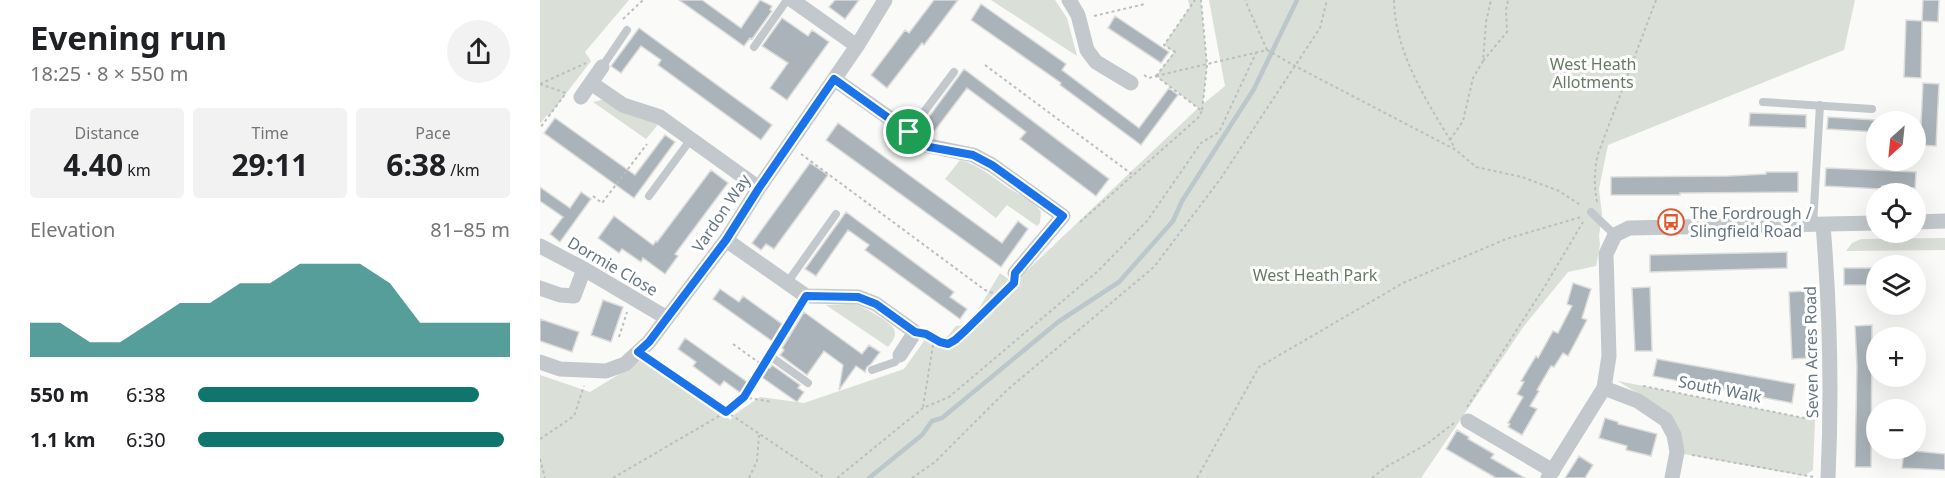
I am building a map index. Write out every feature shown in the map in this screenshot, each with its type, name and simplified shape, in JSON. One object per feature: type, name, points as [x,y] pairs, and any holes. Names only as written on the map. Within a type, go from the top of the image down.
[{"type":"street","points":[[789,0],[857,46]]},
{"type":"street","name":"Vardon Way","points":[[540,362],[560,369],[606,371],[625,364],[649,342],[726,240],[857,46],[885,0]]},
{"type":"street","points":[[1069,0],[1079,20],[1087,50],[1096,62],[1131,83]]},
{"type":"street","points":[[581,97],[591,83],[596,64]]},
{"type":"street","points":[[834,79],[929,147],[973,155],[992,165],[1063,216],[1015,273]]},
{"type":"street","points":[[591,83],[623,105],[660,117],[759,188]]},
{"type":"street","points":[[1926,222],[1945,221]]},
{"type":"street","points":[[1465,416],[1551,474],[1604,388],[1608,356],[1606,254],[1615,235],[1629,228],[1866,223]]},
{"type":"street","name":"Seven Acres Road","points":[[1818,225],[1830,318],[1831,423],[1827,478]]},
{"type":"street","points":[[726,240],[806,296],[858,297],[876,304],[915,332],[900,355]]},
{"type":"street","name":"Dormie Close","points":[[540,246],[668,318]]},
{"type":"street","points":[[540,288],[560,295],[574,296],[584,269]]},
{"type":"street","points":[[1604,388],[1638,401],[1666,420],[1674,435],[1677,452],[1672,478]]},
{"type":"lane","points":[[754,47],[789,0]]},
{"type":"lane","points":[[596,64],[627,30]]},
{"type":"lane","points":[[909,132],[954,72]]},
{"type":"lane","points":[[1763,102],[1872,109]]},
{"type":"lane","points":[[1818,225],[1820,105]]},
{"type":"lane","points":[[649,196],[691,139]]},
{"type":"lane","points":[[1591,212],[1615,235]]},
{"type":"lane","points":[[787,283],[836,214]]},
{"type":"lane","points":[[806,296],[770,356],[808,383]]},
{"type":"lane","points":[[872,370],[895,362],[900,355]]},
{"type":"path","points":[[627,30],[623,20],[642,0]]},
{"type":"path","points":[[1156,76],[1174,52],[1164,45],[1195,0]]},
{"type":"path","points":[[1080,222],[1198,118],[1202,111],[1207,65],[1201,0]]},
{"type":"path","points":[[1245,0],[1267,50],[1456,150],[1476,167],[1522,177],[1559,191],[1591,212]]},
{"type":"path","points":[[912,478],[935,462],[1007,390],[1154,267],[1221,178],[1320,28],[1327,0]]},
{"type":"path","points":[[1394,0],[1403,50],[1426,100],[1456,150]]},
{"type":"path","points":[[1483,61],[1486,22],[1491,0]]},
{"type":"path","points":[[1450,140],[1463,121],[1473,78],[1483,61],[1507,32],[1508,0]]},
{"type":"path","points":[[1601,220],[1594,188],[1595,168],[1656,0]]},
{"type":"path","points":[[1079,20],[1145,4]]},
{"type":"path","points":[[1131,83],[1141,74],[1149,78],[1267,50]]},
{"type":"path","points":[[837,478],[923,408],[949,397],[1098,271],[1147,221],[1201,143],[1219,132],[1256,53]]},
{"type":"path","points":[[540,84],[596,64]]},
{"type":"path","points":[[985,66],[1133,175]]},
{"type":"path","points":[[1156,76],[1202,111]]},
{"type":"path","points":[[540,84],[566,93],[540,128]]},
{"type":"path","points":[[593,196],[602,203],[647,144]]},
{"type":"path","points":[[789,145],[985,290],[1001,296]]},
{"type":"path","points":[[1197,478],[1259,367],[1403,283],[1506,239],[1587,216],[1465,416],[1427,444],[1386,467],[1372,478]]},
{"type":"path","points":[[915,332],[926,334],[948,344],[955,340],[1014,283],[1015,273]]},
{"type":"path","points":[[619,337],[633,298]]},
{"type":"path","points":[[923,408],[934,339]]},
{"type":"path","points":[[613,478],[726,412],[744,397],[763,366],[733,344]]},
{"type":"path","points":[[638,352],[825,478]]},
{"type":"path","points":[[540,438],[574,416],[590,371]]},
{"type":"path","name":"South Walk","points":[[1641,386],[1831,423]]},
{"type":"path","points":[[744,397],[772,402]]},
{"type":"path","points":[[748,478],[757,461],[759,435]]},
{"type":"path","points":[[1677,452],[1816,478]]},
{"type":"path","points":[[540,459],[545,478]]},
{"type":"green space","points":[[540,0],[629,0],[585,52],[591,61],[549,116],[547,115],[540,124]]},
{"type":"green space","points":[[991,0],[1055,0],[1067,18],[1077,56]]},
{"type":"green space","name":"West Heath Park","points":[[1188,0],[1201,0],[1207,65],[1203,104],[1225,86],[1209,0],[1855,0],[1844,50],[1608,145],[1599,189],[1602,214],[1596,266],[1568,272],[1524,326],[1421,478],[540,478],[540,375],[590,392],[644,359],[730,420],[760,397],[804,403],[904,369],[929,334],[943,342],[956,326],[969,325],[1000,273],[1014,283],[1198,108],[1156,76],[1174,52],[1164,45],[1190,7]]},
{"type":"green space","points":[[605,99],[661,121],[646,139],[593,102]]},
{"type":"green space","points":[[960,160],[980,168],[1030,200],[1041,212],[1040,223],[1037,226],[1007,205],[996,218],[945,179]]},
{"type":"green space","points":[[1926,238],[1945,238],[1945,250],[1846,251],[1852,243],[1861,239],[1866,239],[1866,243],[1926,243]]},
{"type":"green space","points":[[853,304],[875,314],[892,326],[895,332],[888,347],[826,305]]},
{"type":"green space","points":[[1618,381],[1815,420],[1813,470],[1804,476],[1684,454],[1656,405]]},
{"type":"building","points":[[679,0],[702,0],[741,28],[760,0],[772,6],[770,10],[772,11],[752,39],[750,38],[744,46]]},
{"type":"building","points":[[835,0],[859,0],[845,19],[829,7]]},
{"type":"building","points":[[934,0],[958,0],[887,88],[871,75],[905,30],[909,33]]},
{"type":"building","points":[[1923,0],[1939,0],[1938,22],[1922,21]]},
{"type":"building","points":[[981,4],[1066,64],[1062,70],[1139,128],[1169,88],[1178,95],[1141,145],[1060,85],[1061,83],[971,20]]},
{"type":"building","points":[[1115,16],[1169,52],[1161,63],[1108,28]]},
{"type":"building","points":[[782,18],[808,36],[812,30],[829,42],[787,100],[770,88],[788,63],[762,46]]},
{"type":"building","points":[[1906,20],[1922,21],[1921,78],[1904,77]]},
{"type":"building","points":[[639,28],[772,125],[761,140],[658,65],[661,60],[641,46],[621,73],[611,66]]},
{"type":"building","points":[[964,69],[1109,179],[1096,196],[1020,139],[1026,132],[967,88],[933,133],[923,125]]},
{"type":"building","points":[[1923,83],[1939,84],[1936,146],[1926,145],[1926,111],[1922,111]]},
{"type":"building","points":[[1750,113],[1806,115],[1806,128],[1749,126]]},
{"type":"building","points":[[1828,117],[1866,119],[1866,131],[1827,129]]},
{"type":"building","points":[[555,118],[635,175],[665,135],[675,142],[634,198],[544,133]]},
{"type":"building","points":[[838,123],[1002,243],[1018,221],[1028,229],[1001,267],[826,140]]},
{"type":"building","points":[[810,163],[828,175],[774,249],[766,244],[761,250],[752,243]]},
{"type":"building","points":[[1826,168],[1916,172],[1915,183],[1866,183],[1866,188],[1825,186]]},
{"type":"building","points":[[711,170],[728,183],[675,254],[678,256],[665,274],[643,258],[641,262],[622,249],[619,253],[598,238],[614,216],[653,245]]},
{"type":"building","points":[[1766,172],[1798,172],[1798,192],[1611,195],[1611,177],[1729,176],[1766,174]]},
{"type":"building","points":[[540,187],[570,208],[581,192],[591,199],[560,242],[550,234],[563,217],[540,201]]},
{"type":"building","points":[[846,212],[954,292],[950,297],[967,309],[960,319],[865,250],[869,245],[848,230],[816,276],[805,269]]},
{"type":"building","points":[[1787,252],[1787,268],[1650,272],[1650,255]]},
{"type":"building","points":[[1844,268],[1866,268],[1866,285],[1844,285]]},
{"type":"building","points":[[1573,283],[1591,289],[1582,318],[1587,320],[1568,356],[1563,353],[1554,367],[1551,366],[1537,390],[1539,391],[1530,406],[1537,409],[1522,435],[1508,427],[1523,397],[1517,394],[1524,382],[1521,381],[1536,356],[1538,358],[1553,331],[1558,333],[1572,306],[1567,304]]},
{"type":"building","points":[[1650,287],[1652,351],[1635,351],[1632,288]]},
{"type":"building","points":[[720,289],[739,302],[743,296],[782,324],[772,341],[713,299]]},
{"type":"building","points":[[1805,291],[1808,358],[1792,359],[1789,292]]},
{"type":"building","points":[[603,300],[623,307],[611,342],[591,335]]},
{"type":"building","points":[[804,312],[862,354],[869,345],[880,352],[865,372],[856,366],[839,390],[843,365],[824,351],[807,375],[780,355]]},
{"type":"building","points":[[540,319],[579,332],[572,352],[540,341]]},
{"type":"building","points":[[1872,325],[1872,327],[1866,327],[1866,387],[1872,387],[1871,399],[1866,399],[1866,459],[1871,459],[1871,467],[1855,467],[1857,366],[1855,326]]},
{"type":"building","points":[[685,338],[750,384],[742,394],[724,381],[720,386],[693,366],[696,362],[678,349]]},
{"type":"building","points":[[1657,359],[1795,384],[1792,403],[1653,376]]},
{"type":"building","points":[[772,365],[800,385],[798,388],[804,392],[797,402],[760,376],[768,366],[770,368]]},
{"type":"building","points":[[1605,418],[1618,422],[1618,424],[1657,434],[1651,456],[1626,450],[1627,446],[1599,438]]},
{"type":"building","points":[[1457,430],[1494,454],[1491,458],[1525,478],[1496,478],[1446,449]]},
{"type":"building","points":[[1926,452],[1945,454],[1945,470],[1902,468],[1903,459],[1926,459]]},
{"type":"building","points":[[1579,456],[1593,465],[1585,478],[1565,478]]},
{"type":"waterway","points":[[869,478],[922,435],[932,421],[942,418],[1058,322],[1119,282],[1173,221],[1182,201],[1254,89],[1297,0]]},
{"type":"place","name":"The Fordrough / Slingfield Road","points":[[1671,222]]},
{"type":"route","points":[[834,79],[909,132],[929,147],[973,155],[992,165],[1063,216],[1015,273],[1014,283],[955,340],[948,344],[926,334],[915,332],[876,304],[858,297],[806,296],[744,397],[726,412],[638,352],[649,342],[726,240],[834,79]]},
{"type":"park label","name":"West Heath Allotments","points":[[1593,73]]}]
